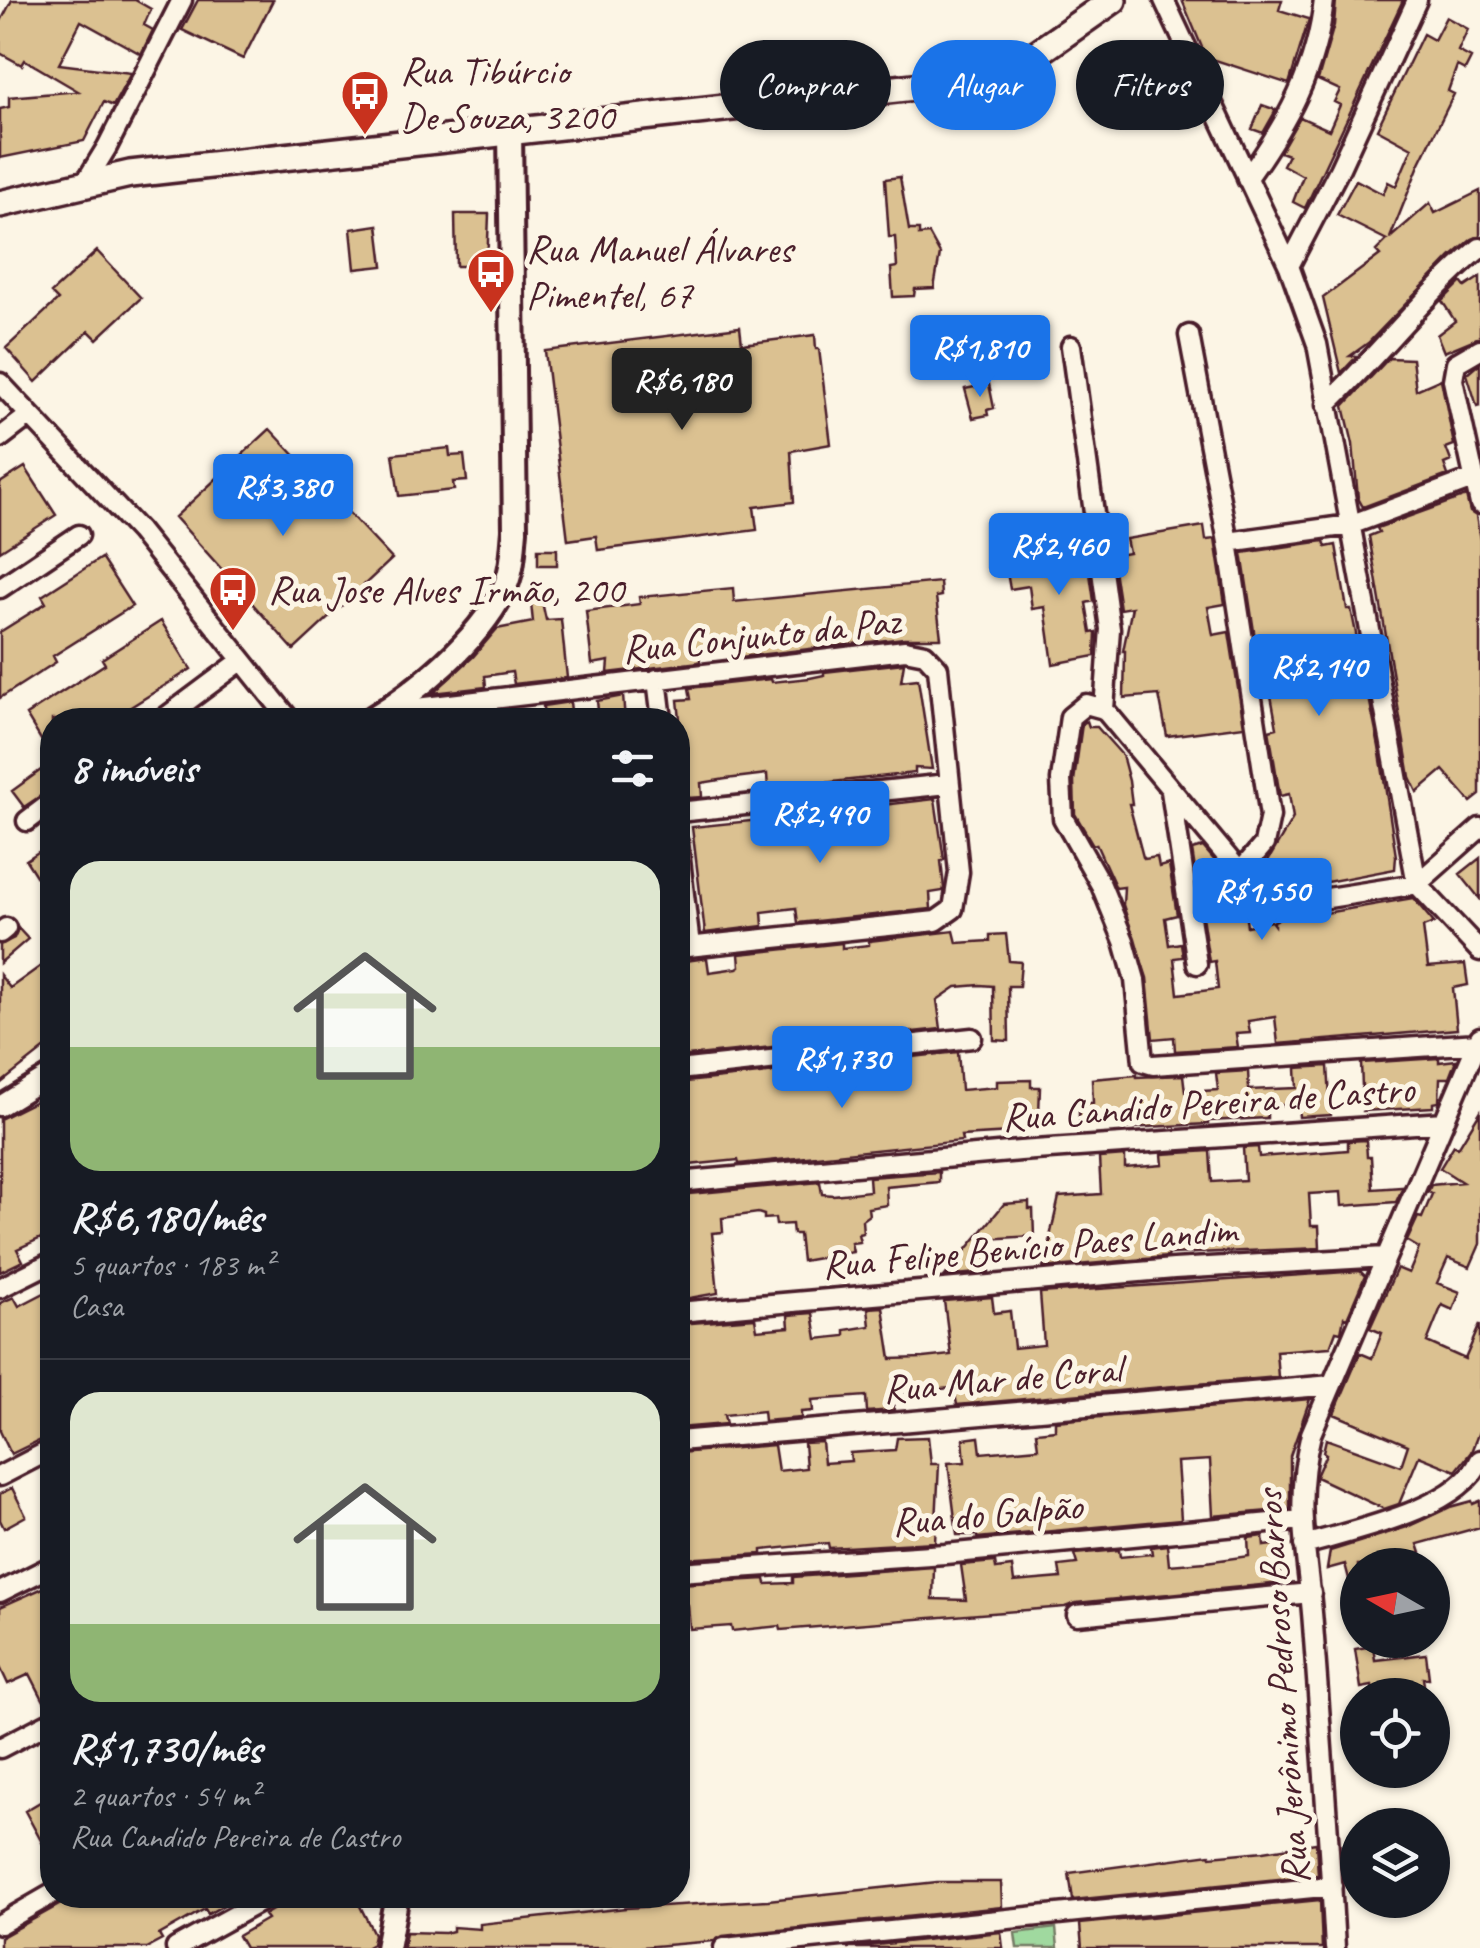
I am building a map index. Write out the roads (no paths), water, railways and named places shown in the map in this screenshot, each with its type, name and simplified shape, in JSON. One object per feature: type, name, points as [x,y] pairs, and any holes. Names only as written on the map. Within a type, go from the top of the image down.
[{"type":"main road","points":[[0,204],[130,174],[960,82],[1026,61],[1113,0]]},
{"type":"street","points":[[85,183],[182,0]]},
{"type":"street","points":[[1164,0],[1288,266],[1317,344],[1417,884],[1480,952]]},
{"type":"street","points":[[1248,179],[1280,132],[1312,65],[1324,0]]},
{"type":"street","points":[[1288,266],[1339,170],[1416,0]]},
{"type":"street","points":[[388,708],[418,687],[466,642],[504,590],[512,565],[515,530],[510,132]]},
{"type":"street","points":[[1327,404],[1444,278],[1480,248]]},
{"type":"street","points":[[1190,334],[1228,542],[1270,816],[1264,844],[1240,872]]},
{"type":"street","points":[[1070,346],[1110,629],[1100,706],[1240,872],[1273,898],[1296,903],[1417,884],[1480,828]]},
{"type":"street","points":[[1480,349],[1460,359],[1453,371],[1480,504]]},
{"type":"street","points":[[0,382],[139,531],[280,708]]},
{"type":"street","points":[[0,438],[30,415]]},
{"type":"street","points":[[1228,542],[1350,526],[1475,478]]},
{"type":"street","points":[[0,588],[79,535]]},
{"type":"street","name":"Rua Conjunto da Paz","points":[[442,708],[916,650],[926,654],[938,668],[958,884],[953,910],[936,921],[690,946]]},
{"type":"street","points":[[178,708],[241,661]]},
{"type":"street","points":[[657,679],[661,708]]},
{"type":"street","points":[[1100,706],[1080,706],[1070,717],[1061,780],[1063,818],[1113,911],[1134,980],[1143,1062],[1153,1065],[1479,1040]]},
{"type":"street","points":[[690,811],[948,784]]},
{"type":"street","points":[[1170,787],[1197,964]]},
{"type":"street","points":[[27,821],[40,811]]},
{"type":"street","points":[[690,1069],[972,1038]]},
{"type":"street","name":"Rua Jerônimo Pedroso Barros","points":[[1334,1948],[1311,1593],[1302,1520],[1302,1469],[1311,1434],[1479,1040]]},
{"type":"street","points":[[0,1106],[40,1081]]},
{"type":"street","name":"Rua Candido Pereira de Castro","points":[[690,1181],[1020,1151],[1444,1122]]},
{"type":"street","name":"Rua Felipe Benício Paes Landim","points":[[690,1311],[1056,1278],[1386,1257]]},
{"type":"street","points":[[0,1288],[40,1268]]},
{"type":"street","name":"Rua Mar de Coral","points":[[690,1440],[1332,1385]]},
{"type":"street","points":[[0,1476],[40,1455]]},
{"type":"street","points":[[1304,1545],[1375,1524],[1435,1500],[1470,1478],[1480,1460]]},
{"type":"street","name":"Rua do Galpão","points":[[690,1571],[945,1554],[1302,1520]]},
{"type":"street","points":[[0,1592],[40,1572]]},
{"type":"street","points":[[1077,1615],[1311,1593]]},
{"type":"street","points":[[0,1748],[40,1727]]},
{"type":"street","points":[[724,1948],[1332,1886]]},
{"type":"street","points":[[0,1924],[40,1901]]},
{"type":"street","points":[[176,1948],[248,1908]]},
{"type":"street","points":[[387,1948],[395,1908]]},
{"type":"place","name":"Rua Tibúrcio De Souza, 3200","points":[[365,136]]},
{"type":"place","name":"Rua Manuel Álvares Pimentel, 67","points":[[491,314]]},
{"type":"place","name":"Rua Jose Alves Irmão, 200","points":[[233,632]]}]
